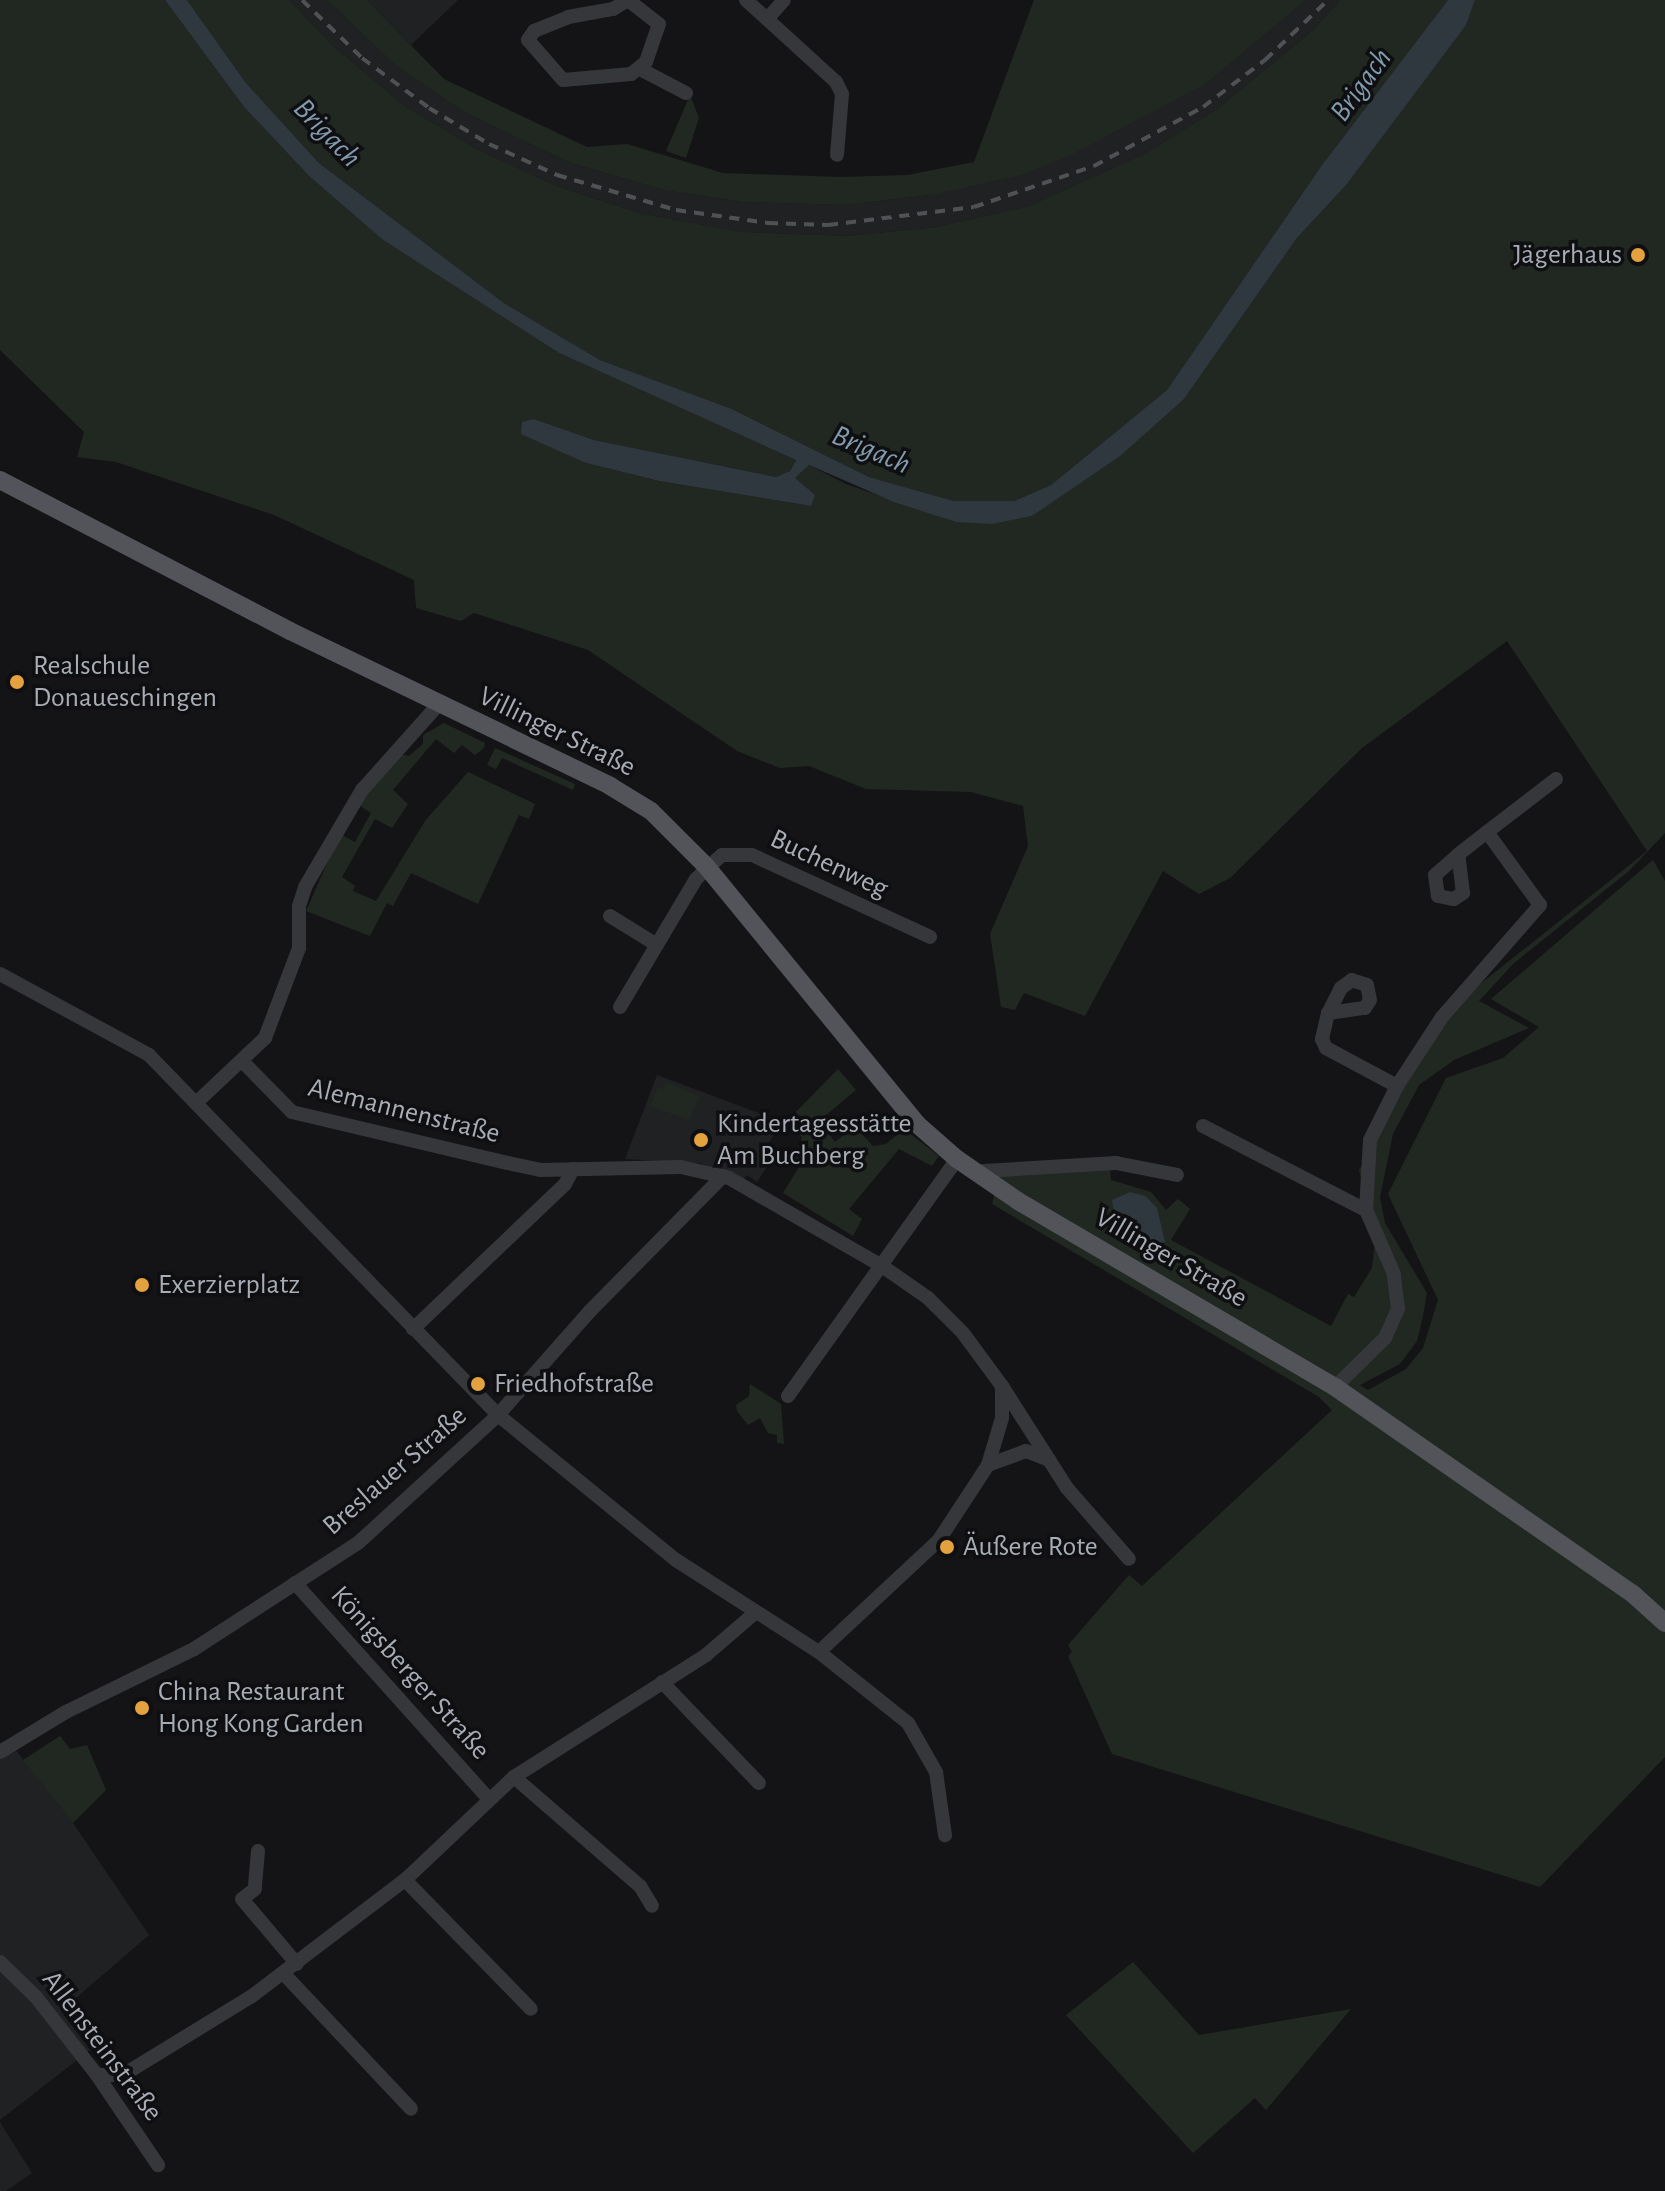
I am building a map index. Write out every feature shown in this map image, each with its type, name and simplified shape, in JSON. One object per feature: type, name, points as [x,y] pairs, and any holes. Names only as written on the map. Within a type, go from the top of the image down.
[{"type":"main road","name":"Villinger Straße","points":[[0,480],[438,705],[610,786],[651,811],[706,866],[917,1124],[957,1159],[1335,1387],[1633,1594],[1665,1623]]},
{"type":"street","points":[[640,69],[659,24],[628,0],[613,9],[568,17],[534,31],[528,40],[563,80],[640,69],[686,93]]},
{"type":"street","points":[[746,0],[836,82],[842,94],[837,155]]},
{"type":"street","points":[[767,19],[784,0]]},
{"type":"street","points":[[196,1103],[265,1038],[299,948],[299,906],[305,887],[346,812],[438,705]]},
{"type":"street","points":[[1458,855],[1556,779]]},
{"type":"street","points":[[1335,1387],[1385,1338],[1398,1309],[1394,1274],[1366,1210],[1370,1140],[1397,1086],[1442,1017],[1540,905],[1487,832]]},
{"type":"street","name":"Buchenweg","points":[[706,866],[722,855],[752,855],[930,937]]},
{"type":"street","points":[[620,1007],[706,866]]},
{"type":"street","points":[[610,916],[657,945]]},
{"type":"street","points":[[0,974],[126,1038],[196,1103],[498,1415],[676,1560],[819,1652],[883,1701],[923,1744],[936,1772],[945,1835]]},
{"type":"street","points":[[1328,1013],[1322,1030],[1326,1048],[1397,1086]]},
{"type":"street","name":"Alemannenstraße","points":[[243,1062],[292,1112],[540,1170],[681,1167],[723,1176],[882,1266],[954,1324],[1002,1386],[1049,1460],[1129,1559]]},
{"type":"street","points":[[1203,1126],[1366,1210]]},
{"type":"street","points":[[788,1396],[957,1159]]},
{"type":"street","name":"Villinger Straße","points":[[979,1175],[984,1171],[1116,1163],[1177,1175]]},
{"type":"street","points":[[413,1329],[505,1242],[573,1169]]},
{"type":"street","name":"Breslauer Straße","points":[[0,1752],[66,1712],[194,1649],[358,1543],[498,1415],[590,1311],[723,1176]]},
{"type":"street","points":[[819,1652],[939,1540],[988,1465],[1002,1418],[1002,1386]]},
{"type":"street","points":[[988,1465],[1026,1451],[1049,1460]]},
{"type":"street","name":"Königsberger Straße","points":[[295,1583],[487,1797]]},
{"type":"street","points":[[97,2075],[123,2075],[284,1974],[405,1880],[487,1797],[706,1655],[756,1612]]},
{"type":"street","points":[[662,1682],[759,1783]]},
{"type":"street","points":[[514,1777],[640,1886],[652,1906]]},
{"type":"street","points":[[258,1851],[255,1889],[242,1899],[297,1964]]},
{"type":"street","points":[[405,1880],[531,2009]]},
{"type":"street","name":"Allensteinstraße","points":[[0,1962],[36,1997],[97,2075],[158,2165]]},
{"type":"street","points":[[284,1974],[411,2109]]},
{"type":"shaded area","points":[[0,0],[165,0],[244,107],[309,176],[383,240],[559,353],[796,460],[790,471],[776,477],[594,440],[534,419],[586,463],[658,481],[811,506],[814,495],[795,478],[809,465],[846,484],[956,522],[1032,516],[1184,399],[1297,238],[1347,184],[1465,25],[1475,0],[1665,0],[1665,833],[1629,871],[1514,963],[1479,1001],[1529,1028],[1454,1060],[1419,1085],[1393,1134],[1380,1197],[1385,1223],[1427,1293],[1423,1316],[1417,1341],[1400,1364],[1360,1385],[1368,1390],[1406,1369],[1423,1348],[1438,1300],[1388,1194],[1446,1078],[1503,1058],[1539,1027],[1491,999],[1653,860],[1665,881],[1665,1757],[1540,1887],[1112,1754],[1068,1656],[1072,1652],[1068,1645],[1129,1575],[1142,1586],[1332,1410],[1319,1397],[992,1204],[1000,1173],[1110,1170],[1111,1180],[1151,1192],[1166,1210],[1178,1199],[1190,1209],[1171,1240],[1331,1326],[1348,1294],[1354,1297],[1372,1268],[1375,1241],[1359,1170],[1408,1078],[1464,997],[1647,851],[1507,641],[1362,748],[1230,878],[1199,894],[1163,871],[1085,1016],[1024,993],[1015,1010],[1001,1007],[990,934],[1028,846],[1023,806],[971,792],[866,789],[809,766],[780,768],[737,751],[588,650],[474,613],[461,621],[416,608],[414,580],[274,515],[116,462],[77,457],[84,432],[0,350]]},
{"type":"shaded area","points":[[165,0],[187,0],[246,83],[319,163],[504,303],[600,360],[732,409],[869,477],[954,501],[1014,501],[1051,485],[1167,390],[1322,165],[1448,0],[1475,0],[1466,25],[1347,184],[1297,238],[1184,399],[1120,456],[1032,516],[991,524],[956,522],[894,502],[809,465],[795,478],[815,495],[811,506],[659,481],[586,463],[521,434],[522,422],[534,419],[594,440],[776,477],[790,471],[796,460],[559,353],[383,240],[309,176],[244,107]]},
{"type":"shaded area","points":[[187,0],[289,0],[333,46],[406,107],[479,150],[554,185],[639,213],[742,232],[849,236],[936,227],[1029,206],[1144,154],[1216,110],[1311,32],[1340,0],[1448,0],[1322,165],[1167,390],[1051,485],[1014,501],[954,501],[869,477],[732,409],[600,360],[504,303],[319,163],[246,83]]},
{"type":"shaded area","points":[[289,0],[327,0],[395,65],[464,112],[568,162],[663,190],[743,202],[845,205],[930,195],[1207,83],[1306,0],[1340,0],[1311,32],[1216,110],[1144,154],[1029,206],[936,227],[849,236],[742,232],[639,213],[554,185],[479,150],[406,107],[333,46]]},
{"type":"shaded area","points":[[327,0],[367,0],[444,79],[587,147],[627,144],[723,173],[840,177],[907,175],[974,162],[1034,0],[1306,0],[1207,83],[1071,155],[1021,175],[930,195],[845,205],[743,202],[663,190],[568,162],[464,112],[395,65]]},
{"type":"shaded area","points":[[367,0],[458,0],[411,45]]},
{"type":"shaded area","points":[[690,95],[699,118],[686,158],[666,151]]},
{"type":"shaded area","points":[[444,723],[485,743],[484,748],[475,755],[462,745],[454,753],[436,739],[393,790],[408,804],[392,828],[375,819],[342,877],[355,886],[353,891],[376,901],[425,821],[468,772],[535,804],[529,819],[519,815],[478,904],[411,873],[393,906],[387,903],[370,936],[306,911],[340,834],[355,842],[371,813],[357,804],[401,754],[409,756],[423,744],[423,735]]},
{"type":"shaded area","points":[[495,748],[575,784],[573,790],[502,758],[496,769],[487,765]]},
{"type":"shaded area","points":[[838,1069],[856,1090],[819,1121],[835,1142],[855,1126],[873,1146],[886,1144],[904,1129],[939,1156],[932,1166],[899,1149],[849,1209],[862,1219],[853,1236],[783,1193],[801,1164],[793,1157],[802,1138],[789,1119]]},
{"type":"shaded area","name":"Kindertagesstätte Am Buchberg","points":[[657,1075],[783,1122],[760,1155],[770,1162],[757,1182],[747,1175],[742,1181],[700,1163],[625,1159]]},
{"type":"shaded area","points":[[666,1082],[699,1096],[689,1120],[650,1106],[658,1087],[663,1089]]},
{"type":"shaded area","points":[[1130,1192],[1145,1196],[1157,1208],[1165,1242],[1153,1246],[1115,1218],[1112,1200]]},
{"type":"shaded area","points":[[750,1384],[781,1404],[784,1444],[777,1443],[777,1435],[768,1433],[760,1418],[748,1425],[737,1411],[736,1405],[749,1396]]},
{"type":"shaded area","points":[[60,1736],[70,1749],[87,1745],[106,1790],[73,1823],[23,1760]]},
{"type":"shaded area","points":[[11,1744],[73,1823],[149,1935],[61,2011],[90,2050],[0,2120],[0,1752]]},
{"type":"shaded area","points":[[1133,1962],[1199,2035],[1351,2009],[1266,2110],[1255,2098],[1193,2153],[1066,2015]]},
{"type":"shaded area","points":[[0,2122],[32,2173],[6,2191],[0,2191]]},
{"type":"railway","points":[[302,0],[362,58],[429,108],[489,144],[557,175],[676,210],[768,223],[828,225],[974,207],[1094,166],[1203,107],[1265,60],[1328,0]]},
{"type":"place","name":"Jägerhaus","points":[[1638,255]]},
{"type":"place","name":"Realschule Donaueschingen","points":[[17,682]]},
{"type":"place","name":"Kindertagesstätte Am Buchberg","points":[[701,1140]]},
{"type":"place","name":"Exerzierplatz","points":[[142,1285]]},
{"type":"place","name":"Friedhofstraße","points":[[478,1384]]},
{"type":"place","name":"Äußere Rote","points":[[947,1547]]},
{"type":"place","name":"China Restaurant Hong Kong Garden","points":[[142,1708]]},
{"type":"water label","name":"Brigach","points":[[1361,85]]},
{"type":"water label","name":"Brigach","points":[[327,133]]},
{"type":"water label","name":"Brigach","points":[[871,450]]}]
